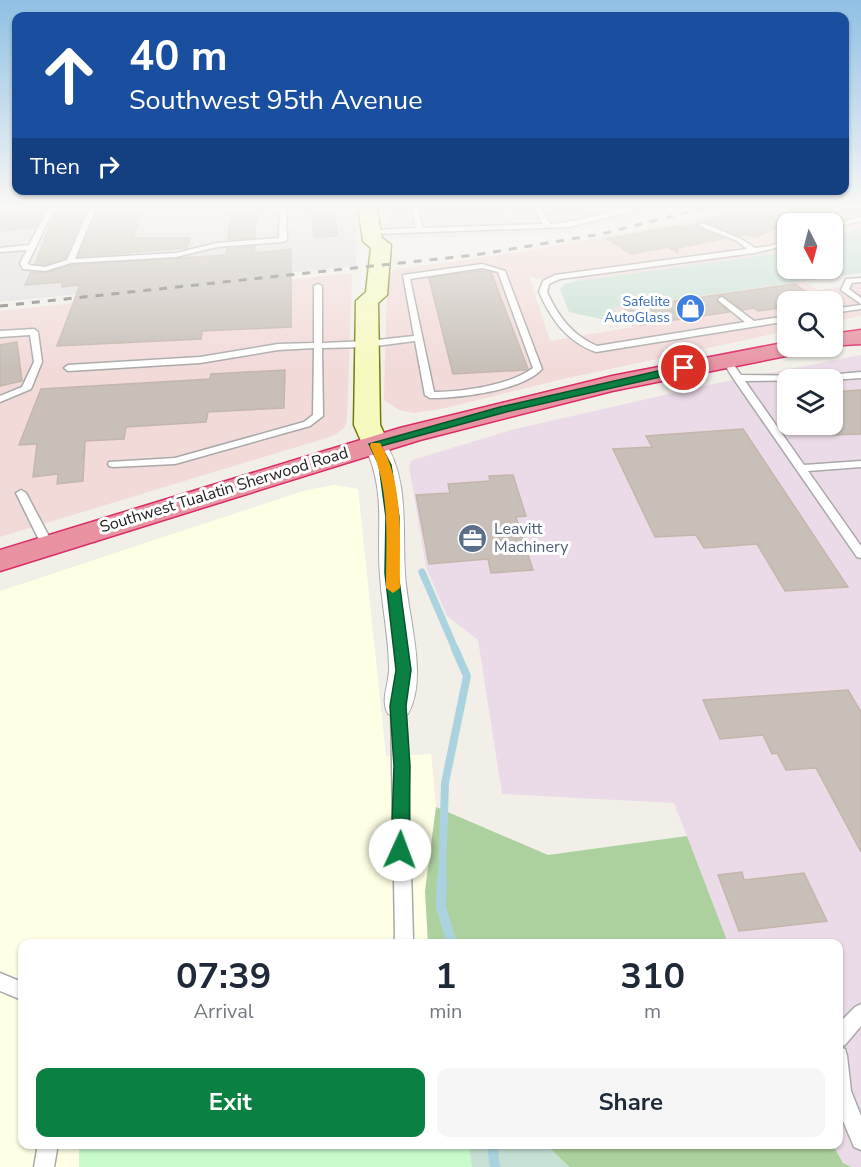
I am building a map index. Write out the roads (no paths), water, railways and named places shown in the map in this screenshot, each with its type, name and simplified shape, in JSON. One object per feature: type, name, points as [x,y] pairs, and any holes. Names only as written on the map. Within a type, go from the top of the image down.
[{"type":"highway","points":[[843,339],[861,337]]},
{"type":"highway","name":"Southwest Tualatin Sherwood Road","points":[[0,561],[375,444],[524,404],[732,369],[777,354]]},
{"type":"street","points":[[364,259],[359,296],[367,301],[368,425],[385,465],[393,517],[392,573],[403,670],[398,706]]},
{"type":"lane","points":[[26,259],[24,263],[26,267],[45,269],[70,261],[97,259]]},
{"type":"lane","points":[[685,259],[558,277],[546,283],[543,292],[557,320],[572,337],[596,349],[777,320]]},
{"type":"lane","points":[[489,267],[501,272],[538,369],[531,376],[519,380],[447,395],[429,395],[418,338],[406,277],[409,274],[489,267]]},
{"type":"lane","points":[[861,280],[849,281],[845,290],[861,302]]},
{"type":"lane","points":[[113,464],[175,461],[307,424],[318,416],[318,286]]},
{"type":"lane","points":[[849,293],[861,292]]},
{"type":"lane","points":[[722,299],[752,324]]},
{"type":"lane","points":[[843,309],[861,307]]},
{"type":"lane","points":[[0,334],[34,332],[38,362],[26,389],[0,399]]},
{"type":"lane","points":[[68,368],[200,360],[278,347],[368,344],[418,338]]},
{"type":"lane","points":[[732,369],[817,379],[861,375]]},
{"type":"lane","points":[[732,369],[861,554]]},
{"type":"lane","points":[[801,468],[861,464]]},
{"type":"lane","points":[[21,493],[48,546]]},
{"type":"lane","points":[[398,706],[402,766],[400,850],[404,939]]},
{"type":"lane","points":[[0,982],[18,989]]},
{"type":"lane","points":[[843,1033],[861,1013]]},
{"type":"lane","points":[[843,1094],[861,1140]]},
{"type":"lane","points":[[44,1167],[47,1149]]},
{"type":"waterway","points":[[422,572],[456,651]]},
{"type":"waterway","points":[[442,880],[445,783],[467,676],[455,649]]},
{"type":"waterway","points":[[442,878],[441,907],[451,939]]},
{"type":"waterway","points":[[493,1149],[495,1167]]},
{"type":"railway","points":[[0,306],[433,259]]},
{"type":"place","name":"Safelite AutoGlass","points":[[691,309]]},
{"type":"place","name":"Leavitt Machinery","points":[[473,538]]}]
